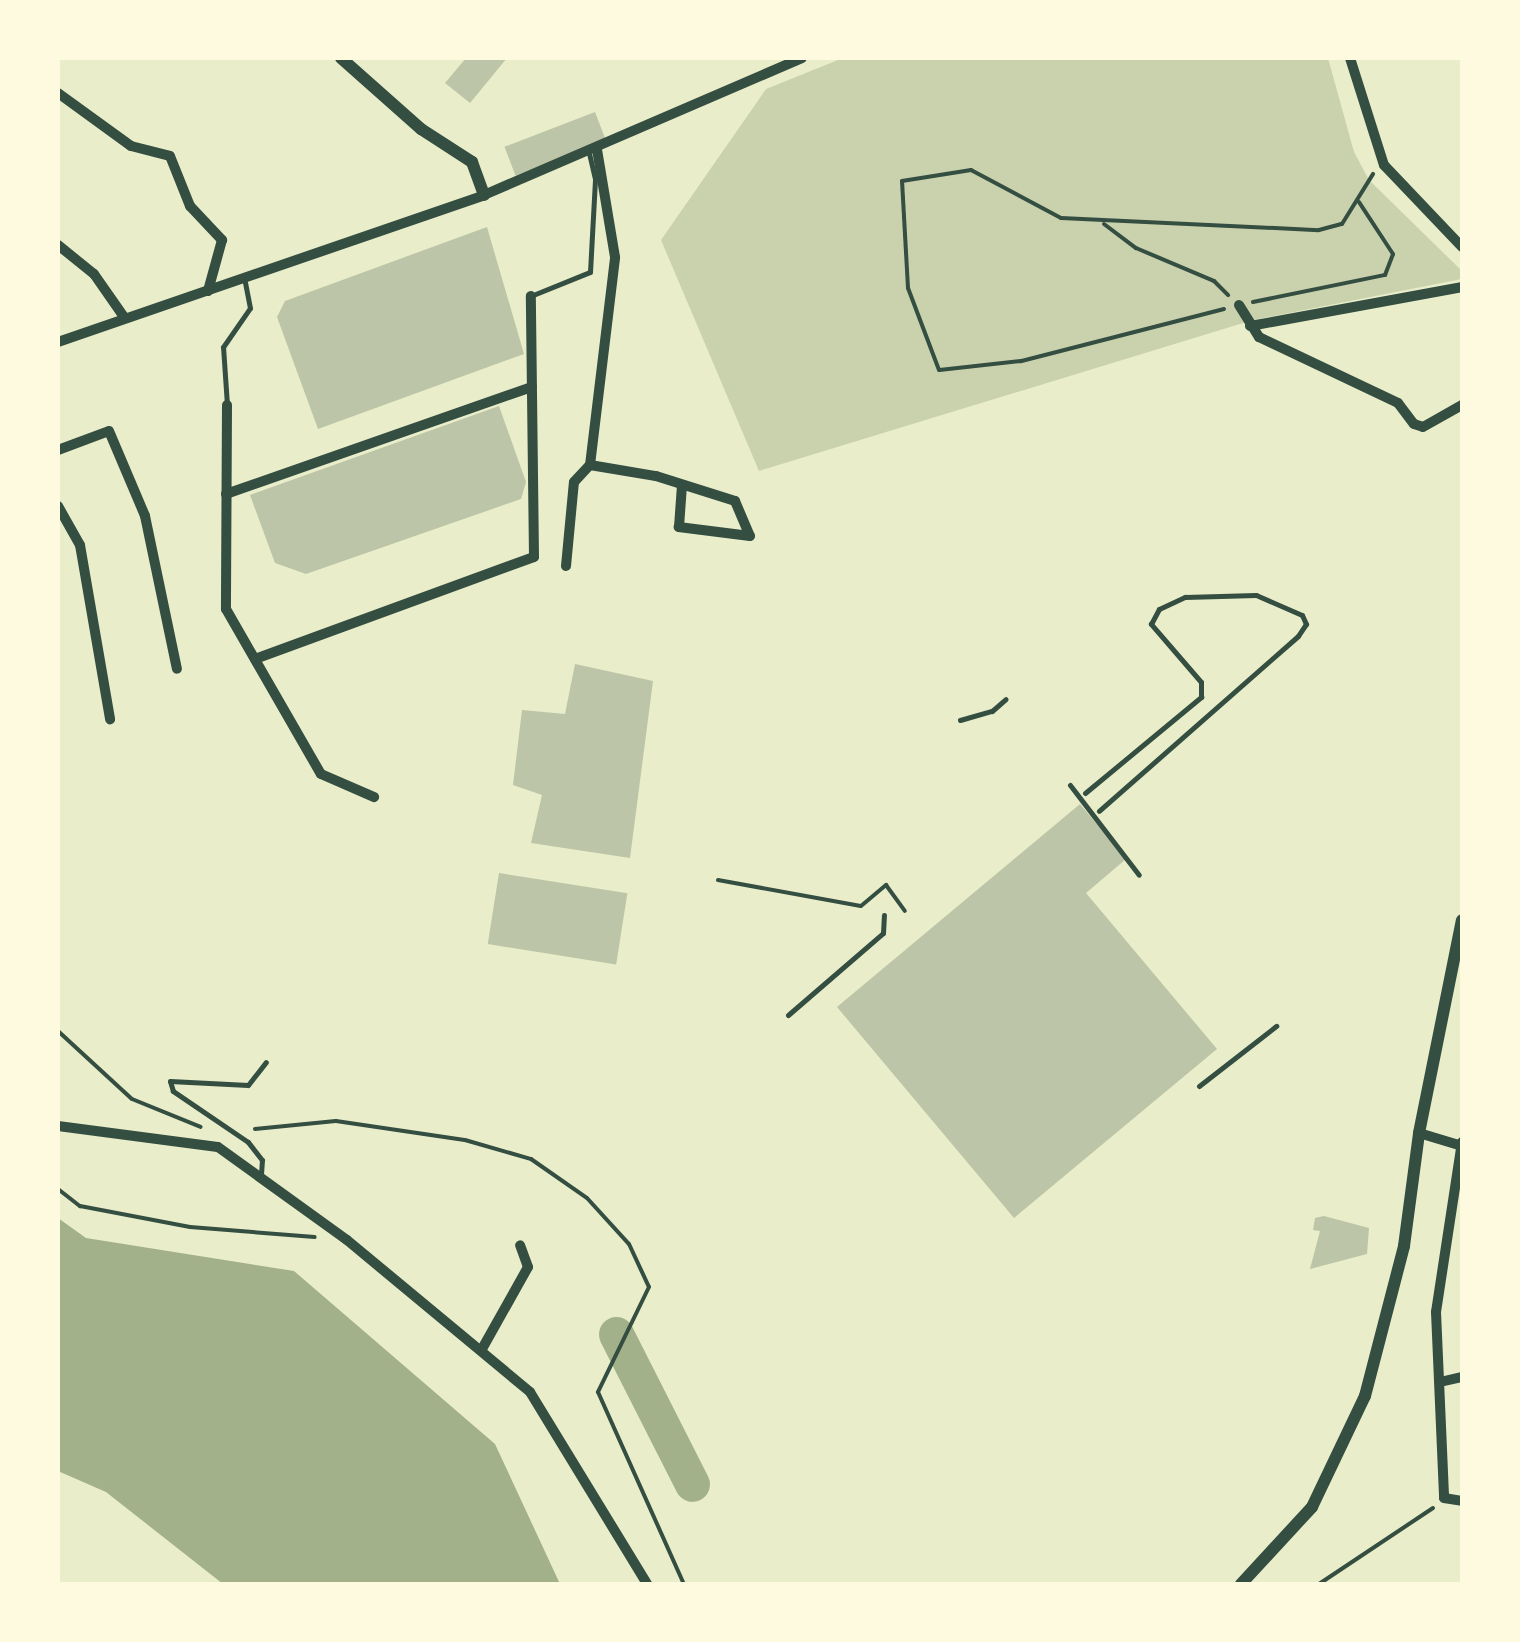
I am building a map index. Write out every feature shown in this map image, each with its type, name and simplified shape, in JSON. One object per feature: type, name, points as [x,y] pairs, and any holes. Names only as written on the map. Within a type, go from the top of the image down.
[{"type":"street","points":[[341,58],[422,129],[472,162],[484,194]]},
{"type":"street","points":[[58,342],[124,317],[245,282],[484,194],[593,151],[780,62],[802,58]]},
{"type":"street","points":[[1350,58],[1384,165],[1462,247]]},
{"type":"street","points":[[58,93],[131,146],[170,156],[190,206],[217,227],[222,240],[208,291]]},
{"type":"street","points":[[566,566],[574,482],[590,465],[616,257],[593,151]]},
{"type":"street","points":[[58,245],[94,274],[124,317]]},
{"type":"street","points":[[1250,326],[1462,287]]},
{"type":"street","points":[[254,659],[534,557],[531,296]]},
{"type":"street","points":[[1238,305],[1259,338],[1398,404],[1414,424],[1423,427],[1462,405]]},
{"type":"street","points":[[226,494],[532,387]]},
{"type":"street","points":[[227,405],[226,610],[321,774],[374,797]]},
{"type":"street","points":[[58,450],[109,430],[155,550],[177,669]]},
{"type":"street","points":[[590,465],[682,484],[734,501],[750,536],[679,528],[682,484]]},
{"type":"street","points":[[58,506],[80,545],[110,720]]},
{"type":"street","points":[[1241,1584],[1312,1507],[1366,1396],[1404,1246],[1419,1133],[1462,920]]},
{"type":"street","points":[[58,1126],[189,1140],[218,1147],[261,1174],[347,1240],[482,1348],[530,1392],[647,1584]]},
{"type":"street","points":[[1419,1133],[1462,1144],[1436,1312],[1444,1498],[1462,1501]]},
{"type":"street","points":[[482,1348],[528,1267],[520,1245]]},
{"type":"street","points":[[1440,1382],[1462,1378]]},
{"type":"lane","points":[[531,296],[590,272],[593,151]]},
{"type":"lane","points":[[227,405],[223,347],[250,308],[245,282]]},
{"type":"lane","points":[[1085,793],[1202,697],[1201,682],[1151,624],[1159,609],[1185,597],[1256,595],[1302,615],[1306,624],[1298,636],[1099,811]]},
{"type":"lane","points":[[960,720],[992,711],[1006,699]]},
{"type":"lane","points":[[1070,785],[1139,875]]},
{"type":"lane","points":[[788,1015],[882,933],[884,915]]},
{"type":"lane","points":[[1198,1086],[1276,1026]]},
{"type":"lane","points":[[261,1174],[262,1160],[248,1142],[173,1091],[170,1080],[248,1085],[266,1062]]},
{"type":"path","points":[[1359,202],[1393,254],[1384,275],[1238,305],[1021,361],[940,370],[908,288],[902,180],[972,170],[1049,214],[1101,222],[1320,230],[1342,224],[1384,165]]},
{"type":"path","points":[[1101,222],[1136,248],[1214,281],[1238,305]]},
{"type":"path","points":[[718,880],[860,906],[886,886],[905,911]]},
{"type":"path","points":[[58,1031],[132,1098]]},
{"type":"path","points":[[260,1129],[336,1121],[465,1140],[531,1159],[587,1198],[629,1244],[649,1287],[638,1317],[598,1392],[684,1584]]},
{"type":"path","points":[[58,1190],[80,1206],[190,1227],[347,1240]]},
{"type":"path","points":[[1319,1584],[1402,1535],[1444,1498]]},
{"type":"shaded area","points":[[843,58],[1328,58],[1354,152],[1369,180],[1462,271],[1462,279],[1253,320],[759,471],[661,240],[766,89]]},
{"type":"shaded area","points":[[58,1218],[86,1238],[294,1271],[495,1444],[560,1584],[223,1584],[106,1492],[58,1471]]},
{"type":"building","points":[[466,58],[507,58],[470,103],[445,83]]},
{"type":"building","points":[[595,112],[606,141],[516,176],[504,147]]},
{"type":"building","points":[[487,227],[524,354],[318,429],[277,317],[285,301]]},
{"type":"building","points":[[499,406],[526,482],[521,499],[306,574],[275,563],[250,495]]},
{"type":"building","points":[[575,664],[653,681],[630,858],[531,843],[542,795],[513,785],[522,710],[565,714]]},
{"type":"building","points":[[1080,804],[1126,859],[1086,893],[1217,1049],[1014,1218],[837,1007]]},
{"type":"building","points":[[499,873],[627,893],[616,964],[488,944]]},
{"type":"building","points":[[1324,1216],[1369,1228],[1367,1254],[1310,1269],[1320,1231],[1313,1230],[1315,1218]]},
{"type":"waterway","points":[[616,1334],[692,1484]]}]
